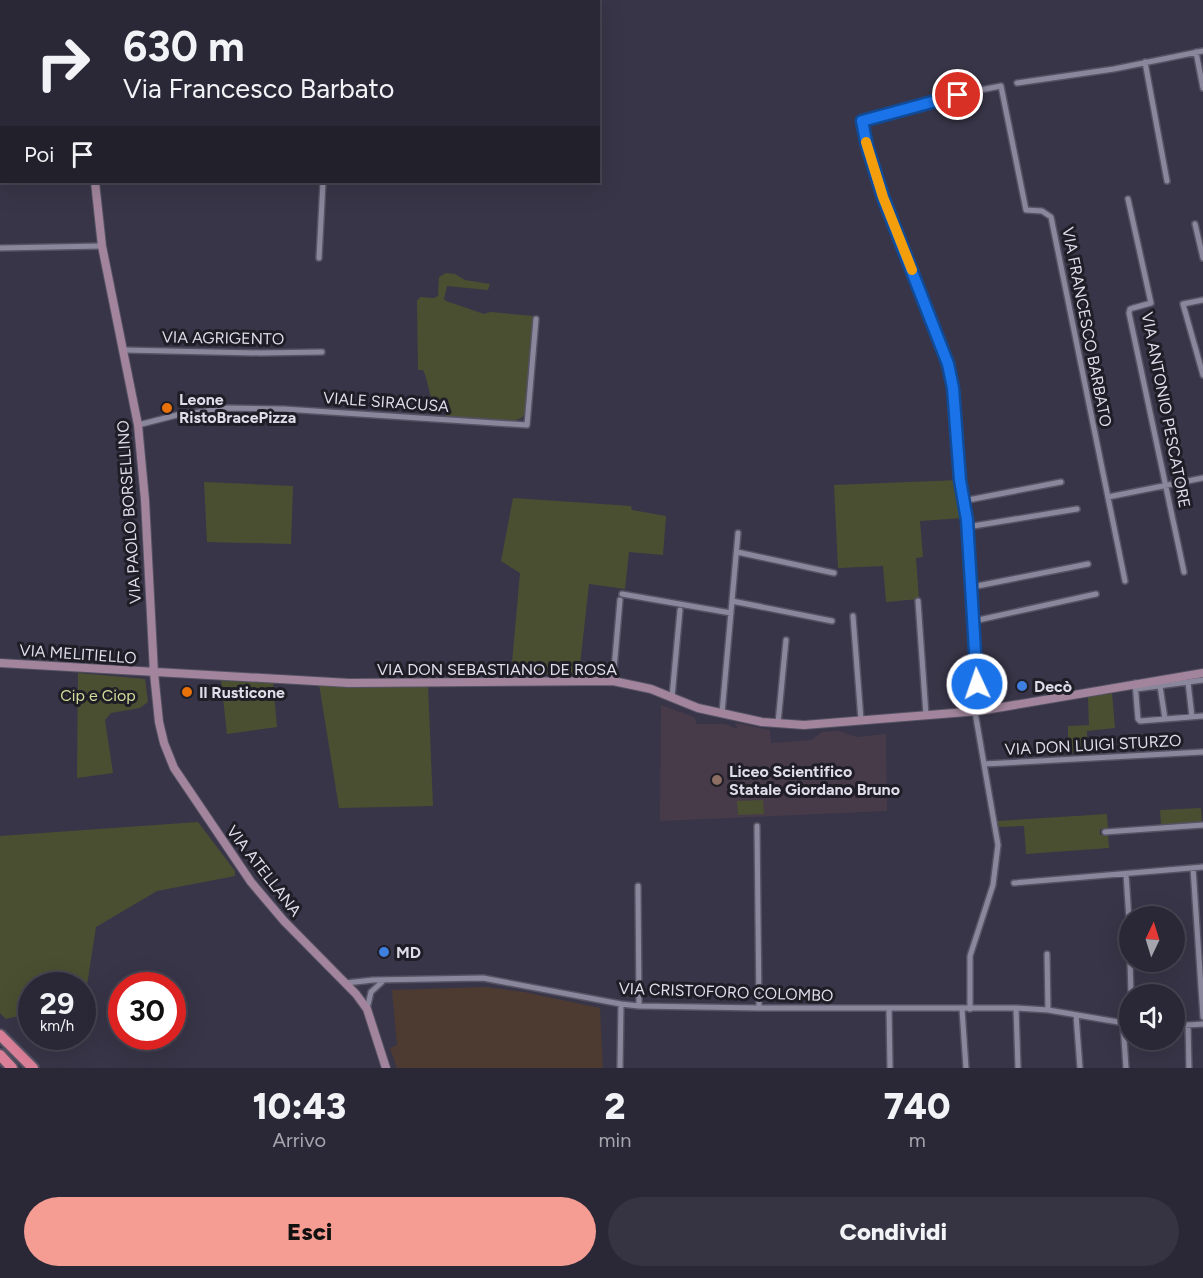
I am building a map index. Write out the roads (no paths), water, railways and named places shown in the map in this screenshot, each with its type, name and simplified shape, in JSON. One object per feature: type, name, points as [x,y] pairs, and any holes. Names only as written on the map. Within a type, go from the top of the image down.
[{"type":"highway","points":[[0,1035],[33,1068]]},
{"type":"highway","points":[[0,1055],[12,1068]]},
{"type":"street","points":[[1017,83],[1200,51],[1203,88]]},
{"type":"street","points":[[1145,62],[1167,181]]},
{"type":"street","name":"VIA FRANCESCO BARBATO","points":[[963,501],[954,396],[948,364],[883,197],[867,146],[862,121],[975,90],[1001,86],[1026,210],[1042,211],[1051,217],[1125,581]]},
{"type":"street","name":"VIA PAOLO BORSELLINO","points":[[95,183],[102,246],[138,425],[145,500],[154,673]]},
{"type":"street","points":[[319,258],[323,183]]},
{"type":"street","name":"VIA ANTONIO PESCATORE","points":[[1128,199],[1151,303],[1130,309],[1130,313],[1184,572]]},
{"type":"street","points":[[1195,224],[1203,258]]},
{"type":"street","points":[[0,248],[102,246]]},
{"type":"street","points":[[1203,300],[1183,304],[1203,375]]},
{"type":"street","name":"VIALE SIRACUSA","points":[[138,425],[177,415],[228,408],[296,410],[527,425],[536,319]]},
{"type":"street","name":"VIA AGRIGENTO","points":[[124,350],[322,352]]},
{"type":"street","points":[[1108,497],[1203,478]]},
{"type":"street","points":[[970,1009],[970,956],[993,885],[998,846],[977,711],[972,587],[963,501],[1061,482]]},
{"type":"street","points":[[967,527],[1077,509]]},
{"type":"street","points":[[722,713],[738,533]]},
{"type":"street","points":[[737,552],[834,573]]},
{"type":"street","points":[[972,587],[1088,564]]},
{"type":"street","points":[[974,621],[1096,594]]},
{"type":"street","points":[[613,681],[621,597],[731,613]]},
{"type":"street","points":[[732,601],[832,621]]},
{"type":"street","points":[[918,601],[926,715]]},
{"type":"street","points":[[672,698],[680,610]]},
{"type":"street","points":[[853,616],[861,720]]},
{"type":"street","points":[[778,723],[786,640]]},
{"type":"street","name":"VIA MELITIELLO","points":[[0,663],[154,673]]},
{"type":"street","name":"VIA DON SEBASTIANO DE ROSA","points":[[154,673],[349,683],[613,681],[636,685],[691,706],[762,722],[804,725],[977,711],[1203,673]]},
{"type":"street","name":"VIA ATELLANA","points":[[154,673],[159,722],[174,768],[257,889],[284,921],[346,983],[367,1009],[387,1068]]},
{"type":"street","points":[[1203,680],[1160,686],[1135,686],[1140,721],[1203,716]]},
{"type":"street","points":[[1188,682],[1192,717]]},
{"type":"street","points":[[1160,686],[1165,719]]},
{"type":"street","name":"VIA DON LUIGI STURZO","points":[[984,764],[1203,752]]},
{"type":"street","points":[[1105,832],[1203,825]]},
{"type":"street","points":[[757,826],[759,1008]]},
{"type":"street","points":[[1014,883],[1203,867]]},
{"type":"street","points":[[1192,868],[1203,1017]]},
{"type":"street","points":[[1126,874],[1128,906]]},
{"type":"street","points":[[638,886],[639,1006]]},
{"type":"street","points":[[1047,954],[1048,1010]]},
{"type":"street","name":"VIA CRISTOFORO COLOMBO","points":[[346,983],[373,980],[483,978],[639,1006],[1016,1008],[1048,1010],[1119,1023]]},
{"type":"street","points":[[367,1009],[371,992],[383,981]]},
{"type":"street","points":[[620,1068],[621,1004]]},
{"type":"street","points":[[1016,1008],[1018,1068]]},
{"type":"street","points":[[888,1009],[890,1068]]},
{"type":"street","points":[[962,1009],[966,1068]]},
{"type":"street","points":[[1076,1015],[1080,1068]]},
{"type":"street","points":[[1185,1025],[1203,1024]]},
{"type":"street","points":[[1188,1025],[1189,1068]]},
{"type":"street","points":[[1126,1050],[1126,1068]]},
{"type":"place","name":"Leone RistoBracePizza","points":[[167,408]]},
{"type":"place","name":"Decò","points":[[1022,686]]},
{"type":"place","name":"Il Rusticone","points":[[187,692]]},
{"type":"place","name":"Liceo Scientifico Statale Giordano Bruno","points":[[717,780]]},
{"type":"place","name":"MD","points":[[384,952]]},
{"type":"park label","name":"Cip e Ciop","points":[[98,695]]}]
